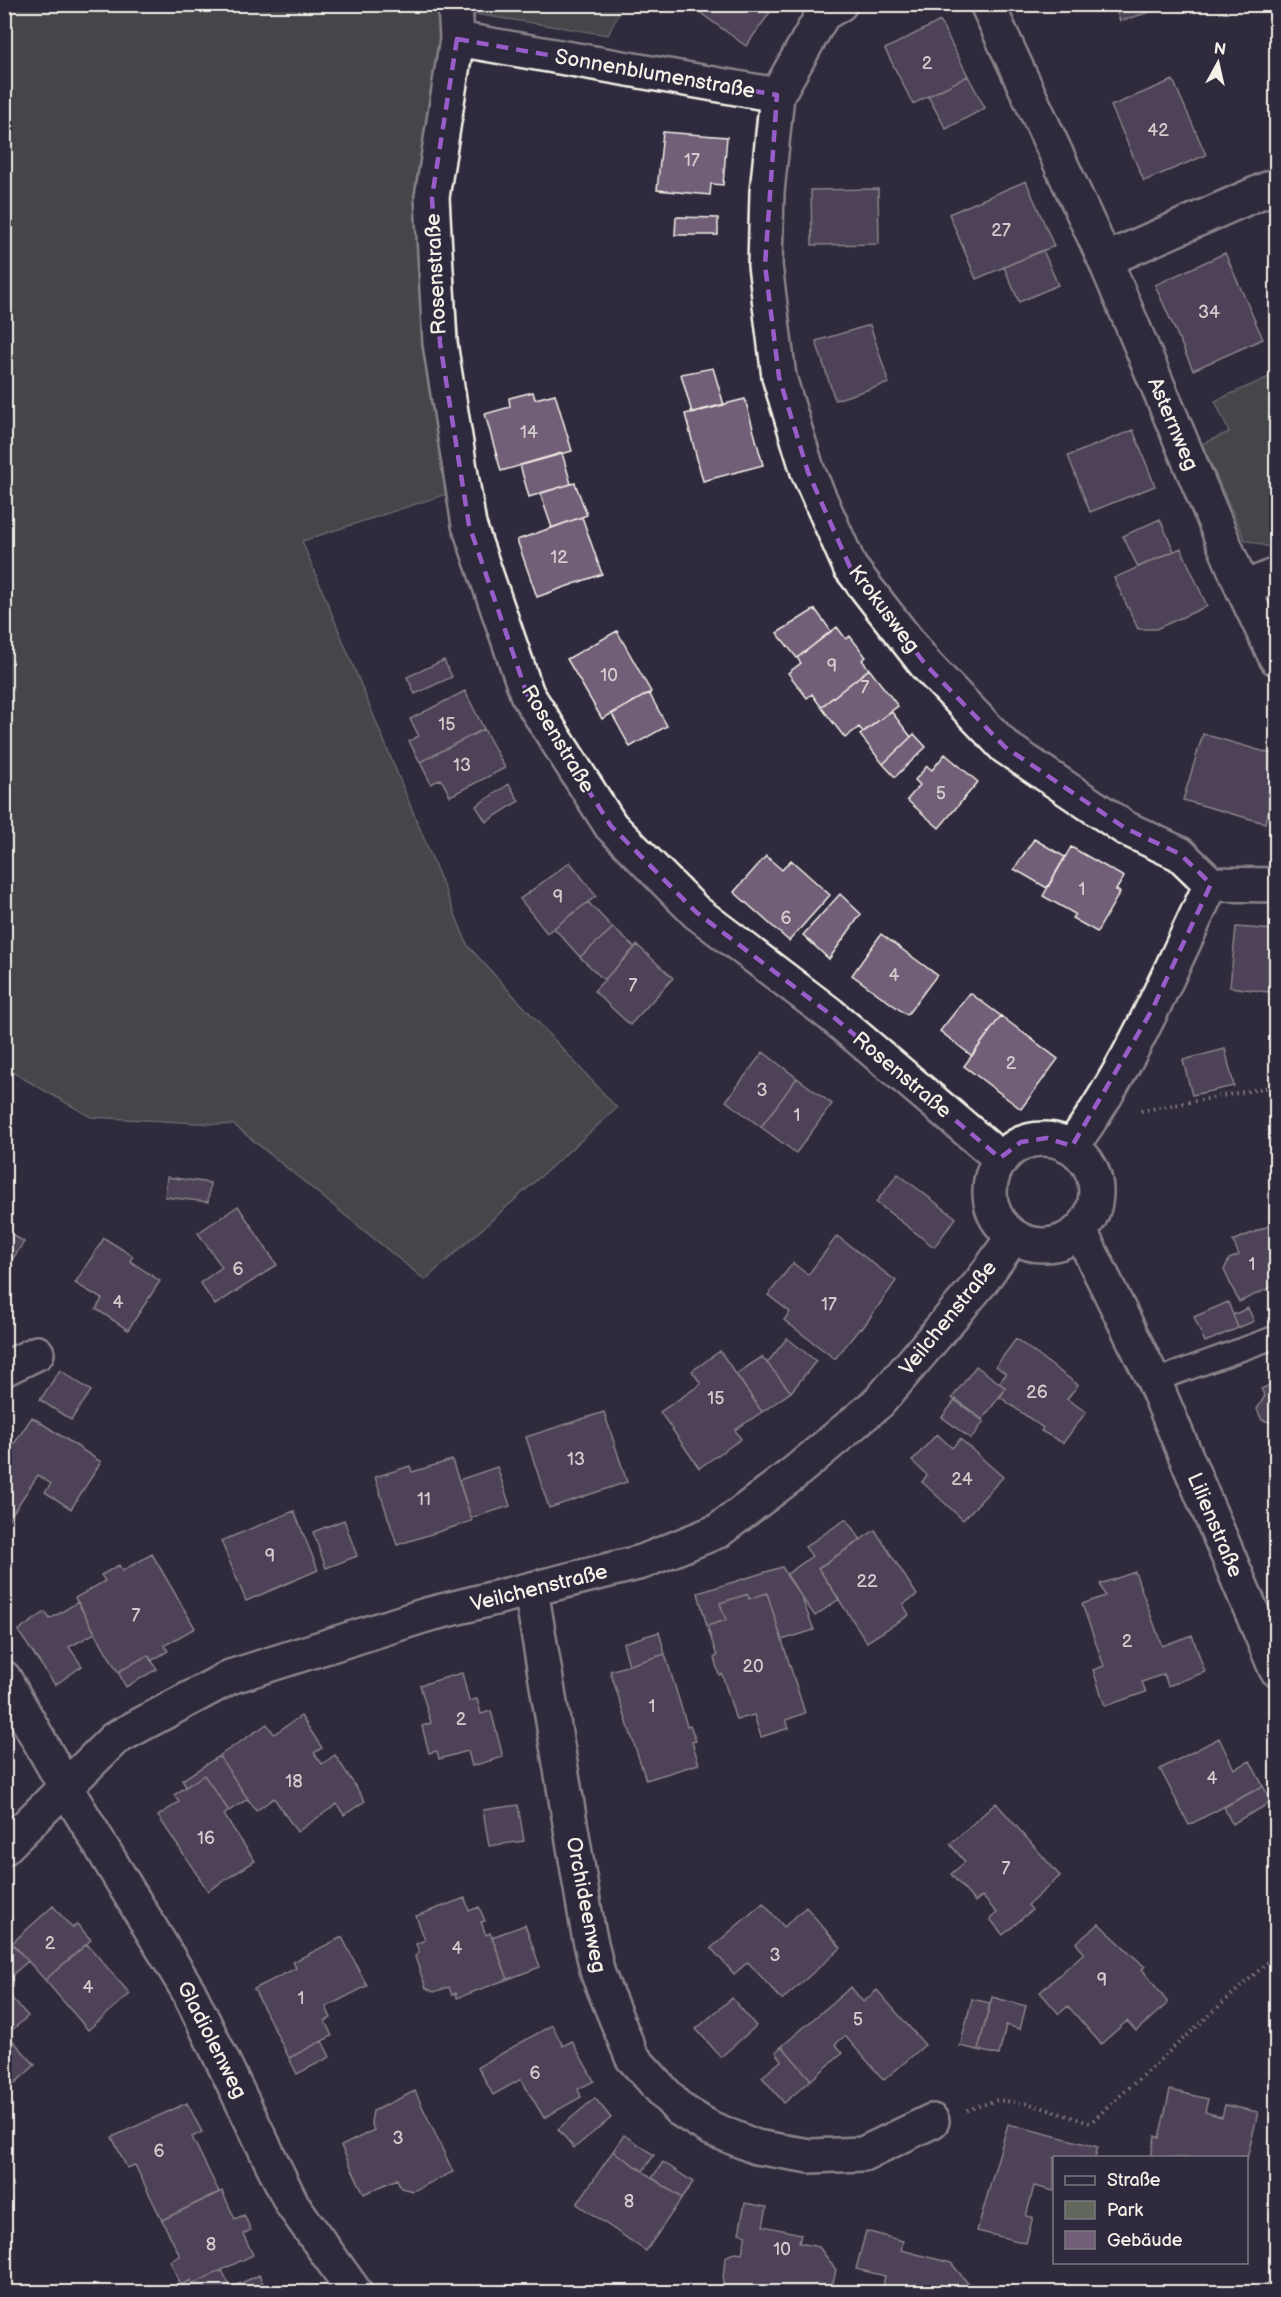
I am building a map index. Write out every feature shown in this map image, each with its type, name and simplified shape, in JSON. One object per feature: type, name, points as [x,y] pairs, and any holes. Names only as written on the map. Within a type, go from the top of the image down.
[{"type":"street","name":"Rosenstraße","points":[[455,4],[457,39],[432,197],[440,343],[469,525],[527,694],[611,826],[696,912],[830,1014],[1000,1158]]},
{"type":"street","name":"Sonnenblumenstraße","points":[[457,39],[777,95],[823,14],[840,4]]},
{"type":"street","name":"Asternweg","points":[[987,4],[1105,260],[1243,589],[1276,658]]},
{"type":"street","name":"Krokusweg","points":[[777,95],[767,192],[765,265],[779,377],[808,472],[850,567],[926,665],[1005,747],[1125,828],[1180,854],[1210,884]]},
{"type":"street","points":[[1105,260],[1274,186]]},
{"type":"street","points":[[1243,589],[1276,575]]},
{"type":"street","points":[[1072,1146],[1091,1120],[1152,1010],[1210,884],[1276,885]]},
{"type":"street","points":[[1047,1138],[1072,1146],[1093,1171],[1096,1204],[1080,1232],[1059,1244],[1035,1246],[1013,1237],[997,1221],[989,1201],[990,1178],[1000,1158],[1021,1142],[1047,1138]]},
{"type":"street","name":"Lilienstraße","points":[[1080,1232],[1154,1381],[1276,1669]]},
{"type":"street","name":"Veilchenstraße","points":[[4,1848],[114,1739],[230,1677],[426,1615],[642,1562],[718,1531],[793,1474],[879,1402],[981,1282],[1013,1237]]},
{"type":"street","points":[[4,1369],[37,1353]]},
{"type":"street","name":"Orchideenweg","points":[[531,1590],[588,1930],[598,1974],[632,2056],[679,2109],[710,2128],[756,2147],[810,2156],[863,2154],[932,2121]]},
{"type":"street","name":"Gladiolenweg","points":[[4,1678],[66,1788],[189,1992],[292,2204],[355,2292]]},
{"type":"lane","points":[[1154,1381],[1276,1337]]},
{"type":"path","points":[[1091,1120],[1276,1086]]},
{"type":"path","points":[[975,1182],[984,1222]]},
{"type":"path","points":[[932,2121],[997,2100],[1030,2104],[1090,2123],[1276,1955]]},
{"type":"highlighted area","points":[[457,39],[777,95],[765,265],[779,377],[808,472],[850,567],[926,665],[1005,747],[1125,828],[1180,854],[1211,884],[1152,1010],[1072,1146],[1047,1138],[1021,1142],[1000,1158],[830,1014],[696,912],[611,826],[527,694],[469,525],[440,343],[432,197]]},
{"type":"green space","points":[[5,5],[623,5],[608,35],[475,14],[449,196],[468,487],[302,541],[468,946],[617,1108],[425,1280],[234,1125],[91,1117],[5,1068]]},
{"type":"green space","points":[[1276,374],[1275,549],[1245,540],[1202,444],[1229,432],[1215,401]]},
{"type":"building","points":[[692,4],[776,4],[746,46],[691,6]]},
{"type":"building","points":[[1114,4],[1167,4],[1167,7],[1120,21]]},
{"type":"building","points":[[940,21],[968,76],[913,104],[885,49]]},
{"type":"building","points":[[968,76],[985,108],[946,129],[928,96]]},
{"type":"building","points":[[1173,80],[1206,155],[1144,181],[1111,106]]},
{"type":"building","points":[[663,132],[727,137],[723,185],[711,184],[710,195],[657,190]]},
{"type":"building","points":[[1026,181],[1054,246],[976,279],[949,214]]},
{"type":"building","points":[[878,189],[879,244],[812,245],[811,190]]},
{"type":"building","points":[[676,217],[718,218],[718,235],[675,235]]},
{"type":"building","points":[[1043,250],[1058,285],[1019,302],[1004,267]]},
{"type":"building","points":[[1225,253],[1263,339],[1193,370],[1155,285]]},
{"type":"building","points":[[870,325],[889,383],[835,400],[816,341]]},
{"type":"building","points":[[713,368],[724,405],[692,413],[681,374]]},
{"type":"building","points":[[533,392],[535,399],[555,394],[572,451],[501,471],[485,414],[510,407],[509,398]]},
{"type":"building","points":[[745,399],[763,465],[703,481],[685,414]]},
{"type":"building","points":[[1133,430],[1155,486],[1090,512],[1068,456]]},
{"type":"building","points":[[562,453],[571,484],[529,497],[520,465]]},
{"type":"building","points":[[575,483],[587,515],[552,528],[540,493]]},
{"type":"building","points":[[582,517],[602,574],[537,597],[517,540]]},
{"type":"building","points":[[1160,519],[1174,551],[1138,567],[1123,536]]},
{"type":"building","points":[[1181,548],[1207,606],[1156,629],[1138,629],[1114,578]]},
{"type":"building","points":[[815,609],[831,631],[797,658],[777,633]]},
{"type":"building","points":[[837,627],[846,639],[850,636],[866,657],[862,660],[869,669],[821,707],[812,694],[807,698],[788,673],[801,663],[797,658]]},
{"type":"building","points":[[617,631],[651,692],[602,719],[567,659]]},
{"type":"building","points":[[444,660],[452,677],[415,694],[407,677]]},
{"type":"building","points":[[869,669],[898,706],[863,732],[859,727],[845,738],[821,707]]},
{"type":"building","points":[[465,691],[484,729],[420,762],[409,741],[419,736],[410,719]]},
{"type":"building","points":[[649,693],[667,726],[630,747],[612,714]]},
{"type":"building","points":[[891,711],[911,737],[883,764],[860,735]]},
{"type":"building","points":[[484,729],[505,768],[450,796],[441,779],[431,784],[420,762]]},
{"type":"building","points":[[914,734],[926,747],[895,777],[883,764]]},
{"type":"building","points":[[1203,734],[1276,755],[1276,781],[1265,823],[1183,800]]},
{"type":"building","points":[[945,754],[978,782],[939,828],[907,800],[920,785],[915,780],[927,766],[932,770]]},
{"type":"building","points":[[509,784],[519,801],[486,822],[476,806]]},
{"type":"building","points":[[1034,839],[1065,857],[1047,888],[1014,869]]},
{"type":"building","points":[[1071,847],[1124,877],[1116,890],[1120,892],[1097,932],[1072,918],[1075,914],[1043,896]]},
{"type":"building","points":[[766,856],[782,870],[791,860],[830,895],[789,941],[734,892]]},
{"type":"building","points":[[570,862],[596,896],[547,933],[520,899]]},
{"type":"building","points":[[840,894],[861,914],[829,959],[803,935]]},
{"type":"building","points":[[588,902],[613,928],[580,957],[554,928]]},
{"type":"building","points":[[1236,927],[1276,930],[1276,993],[1230,987]]},
{"type":"building","points":[[613,928],[635,948],[604,980],[580,957]]},
{"type":"building","points":[[881,934],[937,975],[907,1015],[852,975]]},
{"type":"building","points":[[637,945],[673,978],[630,1025],[594,991]]},
{"type":"building","points":[[970,993],[1001,1016],[972,1056],[940,1031]]},
{"type":"building","points":[[1001,1016],[1058,1059],[1021,1109],[964,1066]]},
{"type":"building","points":[[1225,1049],[1234,1086],[1192,1095],[1183,1060]]},
{"type":"building","points":[[763,1052],[797,1078],[761,1127],[726,1101]]},
{"type":"building","points":[[797,1078],[832,1104],[796,1153],[761,1127]]},
{"type":"building","points":[[898,1174],[956,1218],[934,1247],[876,1202]]},
{"type":"building","points":[[167,1177],[210,1183],[208,1202],[165,1197]]},
{"type":"building","points":[[238,1206],[277,1265],[215,1305],[200,1283],[222,1267],[198,1233]]},
{"type":"building","points":[[1276,1223],[1276,1285],[1239,1302],[1224,1270],[1229,1259],[1239,1255],[1233,1241]]},
{"type":"building","points":[[4,1229],[24,1242],[4,1272]]},
{"type":"building","points":[[837,1236],[896,1281],[862,1329],[860,1328],[835,1359],[784,1320],[790,1312],[768,1295],[793,1263],[808,1275]]},
{"type":"building","points":[[104,1238],[133,1256],[130,1261],[160,1281],[128,1330],[96,1309],[102,1299],[75,1283]]},
{"type":"building","points":[[1228,1302],[1238,1328],[1205,1342],[1194,1317]]},
{"type":"building","points":[[1248,1308],[1254,1321],[1238,1328],[1233,1315]]},
{"type":"building","points":[[787,1338],[816,1361],[791,1392],[767,1363]]},
{"type":"building","points":[[1016,1339],[1078,1385],[1067,1399],[1086,1412],[1063,1443],[1041,1431],[1043,1428],[1000,1397],[1006,1388],[999,1383],[1006,1374],[996,1366]]},
{"type":"building","points":[[720,1351],[762,1412],[735,1430],[741,1439],[699,1468],[660,1412],[701,1384],[692,1371]]},
{"type":"building","points":[[762,1357],[791,1392],[762,1412],[736,1374]]},
{"type":"building","points":[[976,1366],[1006,1388],[982,1420],[952,1398]]},
{"type":"building","points":[[60,1370],[91,1391],[71,1420],[40,1400]]},
{"type":"building","points":[[1276,1382],[1276,1423],[1273,1423],[1262,1420],[1257,1409],[1265,1396],[1261,1389]]},
{"type":"building","points":[[956,1399],[984,1421],[971,1439],[942,1417]]},
{"type":"building","points":[[604,1412],[627,1482],[549,1508],[526,1437]]},
{"type":"building","points":[[32,1417],[101,1462],[71,1509],[45,1492],[51,1484],[38,1475],[4,1526],[4,1454],[6,1456]]},
{"type":"building","points":[[937,1434],[952,1448],[960,1439],[1003,1477],[963,1520],[922,1482],[927,1475],[912,1461]]},
{"type":"building","points":[[452,1460],[472,1521],[397,1545],[375,1477],[410,1466],[412,1472]]},
{"type":"building","points":[[497,1467],[510,1506],[471,1518],[459,1480]]},
{"type":"building","points":[[294,1511],[318,1570],[246,1601],[221,1541]]},
{"type":"building","points":[[846,1519],[861,1540],[818,1568],[839,1599],[815,1616],[786,1575],[812,1556],[805,1547]]},
{"type":"building","points":[[344,1520],[357,1556],[326,1568],[313,1532]]},
{"type":"building","points":[[875,1530],[917,1595],[903,1604],[909,1615],[867,1642],[818,1568]]},
{"type":"building","points":[[152,1554],[195,1628],[165,1645],[168,1651],[151,1661],[148,1655],[118,1672],[75,1598],[105,1581],[101,1575],[119,1565],[122,1571]]},
{"type":"building","points":[[782,1567],[801,1596],[814,1630],[782,1640],[767,1593],[749,1599],[748,1594],[720,1603],[726,1620],[707,1626],[698,1593]]},
{"type":"building","points":[[1135,1572],[1162,1646],[1192,1635],[1205,1672],[1168,1686],[1164,1674],[1142,1682],[1146,1692],[1105,1706],[1093,1670],[1104,1666],[1082,1604],[1105,1596],[1100,1584]]},
{"type":"building","points":[[767,1593],[805,1713],[786,1720],[789,1728],[761,1737],[754,1715],[736,1720],[722,1674],[719,1675],[714,1658],[717,1656],[707,1626],[726,1620],[720,1603],[748,1594],[749,1599]]},
{"type":"building","points":[[78,1602],[95,1633],[69,1647],[82,1666],[55,1685],[18,1631],[45,1612],[50,1619]]},
{"type":"building","points":[[659,1632],[665,1654],[629,1665],[623,1643]]},
{"type":"building","points":[[665,1654],[687,1726],[690,1725],[696,1741],[692,1742],[699,1764],[646,1780],[610,1671]]},
{"type":"building","points":[[148,1655],[157,1669],[126,1687],[118,1672]]},
{"type":"building","points":[[462,1673],[469,1701],[477,1699],[481,1714],[491,1711],[503,1757],[472,1766],[468,1751],[439,1759],[437,1751],[429,1753],[422,1726],[431,1723],[420,1685]]},
{"type":"building","points":[[301,1716],[322,1748],[314,1753],[322,1764],[335,1755],[365,1801],[344,1815],[337,1804],[297,1832],[274,1798],[256,1811],[219,1756],[267,1724],[274,1734]]},
{"type":"building","points":[[1219,1738],[1234,1769],[1250,1761],[1263,1786],[1189,1825],[1160,1769]]},
{"type":"building","points":[[219,1756],[248,1799],[229,1811],[204,1775],[186,1787],[182,1780]]},
{"type":"building","points":[[204,1775],[229,1811],[224,1815],[255,1861],[208,1891],[158,1816],[179,1802],[174,1795]]},
{"type":"building","points":[[1263,1786],[1272,1802],[1232,1824],[1224,1807]]},
{"type":"building","points":[[996,1803],[1060,1876],[1028,1905],[1032,1910],[1003,1935],[990,1919],[997,1913],[982,1896],[975,1902],[951,1874],[965,1862],[950,1844]]},
{"type":"building","points":[[518,1805],[524,1841],[489,1846],[483,1810]]},
{"type":"building","points":[[465,1898],[469,1911],[479,1907],[485,1921],[481,1922],[486,1935],[490,1933],[508,1979],[457,1998],[456,1993],[452,1995],[449,1987],[434,1992],[426,1988],[415,1957],[419,1952],[416,1944],[425,1940],[416,1916]]},
{"type":"building","points":[[763,1903],[784,1927],[806,1907],[841,1948],[782,2000],[748,1962],[734,1974],[711,1948]]},
{"type":"building","points":[[53,1906],[72,1928],[77,1924],[91,1940],[45,1980],[12,1943]]},
{"type":"building","points":[[1099,1924],[1145,1967],[1142,1969],[1168,2003],[1136,2031],[1127,2021],[1101,2044],[1068,2006],[1059,2014],[1040,1992],[1084,1953],[1076,1943]]},
{"type":"building","points":[[525,1925],[540,1967],[508,1979],[492,1937]]},
{"type":"building","points":[[4,1935],[28,1961],[4,1982]]},
{"type":"building","points":[[342,1937],[367,1986],[326,2007],[331,2018],[325,2021],[332,2036],[289,2058],[254,1989],[296,1968],[293,1962]]},
{"type":"building","points":[[87,1944],[130,1994],[88,2030],[45,1980]]},
{"type":"building","points":[[851,1987],[863,2002],[877,1990],[925,2045],[884,2080],[845,2036],[835,2044],[843,2053],[811,2080],[782,2046]]},
{"type":"building","points":[[4,1990],[28,2016],[12,2030],[4,2022]]},
{"type":"building","points":[[992,1997],[1026,2006],[1020,2029],[1006,2025],[999,2055],[978,2050]]},
{"type":"building","points":[[732,1998],[756,2026],[721,2057],[696,2029]]},
{"type":"building","points":[[972,1999],[990,2003],[978,2050],[960,2046]]},
{"type":"building","points":[[552,2025],[563,2046],[572,2041],[594,2081],[578,2089],[581,2097],[544,2118],[521,2079],[493,2095],[478,2067]]},
{"type":"building","points":[[6,2033],[35,2065],[4,2093],[4,2034]]},
{"type":"building","points":[[322,2041],[330,2057],[297,2074],[289,2058]]},
{"type":"building","points":[[782,2046],[811,2080],[784,2103],[762,2077],[782,2060],[776,2052]]},
{"type":"building","points":[[1170,2090],[1208,2099],[1205,2112],[1222,2117],[1225,2105],[1258,2112],[1248,2156],[1151,2155],[1155,2136],[1159,2138]]},
{"type":"building","points":[[415,2091],[453,2172],[413,2191],[401,2188],[397,2179],[364,2194],[341,2146],[374,2130],[371,2122],[373,2111]]},
{"type":"building","points":[[595,2098],[611,2118],[574,2148],[558,2129]]},
{"type":"building","points":[[187,2103],[202,2132],[192,2137],[219,2192],[162,2220],[135,2165],[127,2168],[112,2137]]},
{"type":"building","points":[[1008,2124],[1098,2147],[1096,2156],[1053,2156],[1053,2191],[1034,2186],[1026,2216],[1033,2217],[1026,2243],[977,2231]]},
{"type":"building","points":[[624,2135],[654,2155],[643,2171],[613,2151]]},
{"type":"building","points":[[613,2151],[682,2198],[646,2251],[577,2204]]},
{"type":"building","points":[[663,2162],[693,2182],[682,2198],[652,2178]]},
{"type":"building","points":[[222,2191],[235,2219],[244,2215],[251,2230],[243,2234],[253,2255],[193,2284],[191,2280],[181,2285],[170,2261],[180,2256],[162,2220]]},
{"type":"building","points":[[745,2203],[767,2207],[763,2226],[801,2234],[799,2243],[819,2247],[836,2270],[831,2292],[722,2292],[725,2257],[736,2252],[742,2253],[746,2235],[739,2233]]},
{"type":"building","points":[[866,2231],[903,2241],[901,2250],[951,2263],[975,2292],[881,2292],[885,2276],[856,2269]]},
{"type":"building","points":[[222,2270],[231,2288],[221,2292],[185,2292],[181,2285],[191,2280],[193,2284]]},
{"type":"building","points":[[259,2275],[266,2290],[273,2286],[275,2292],[221,2292]]}]
